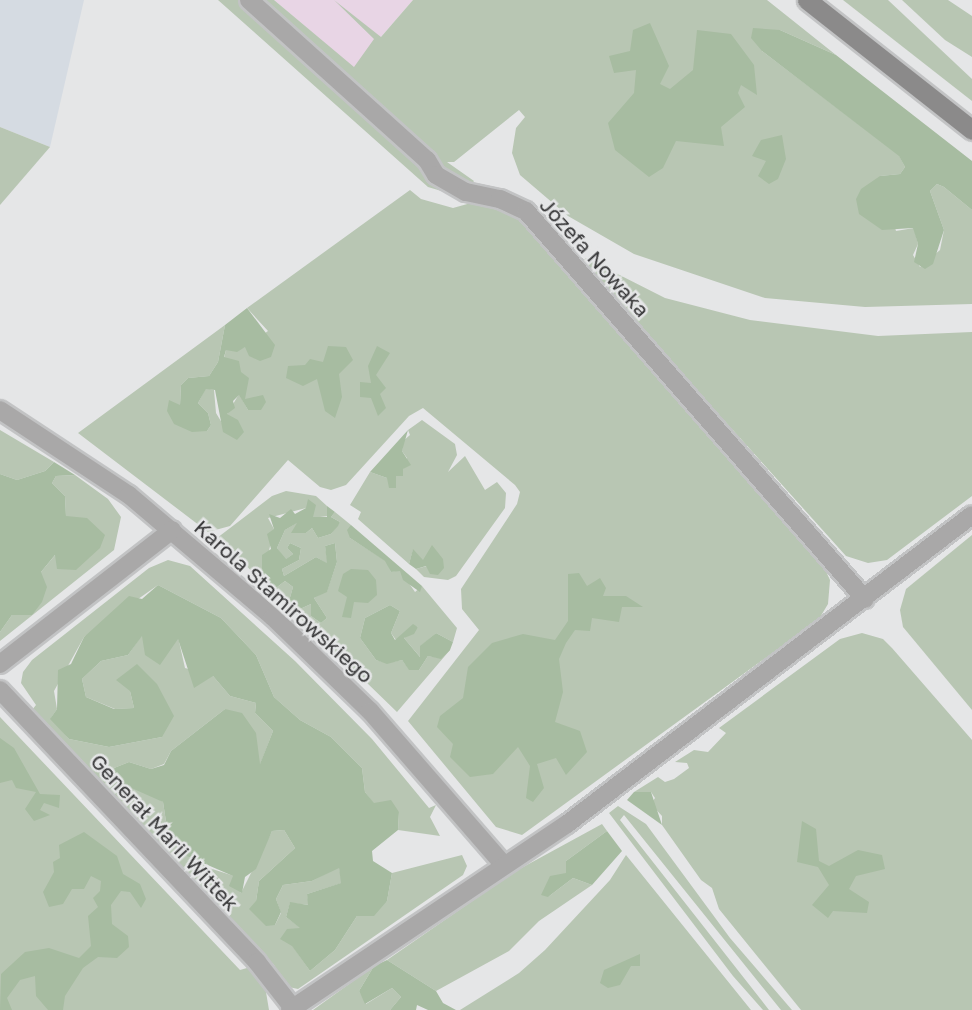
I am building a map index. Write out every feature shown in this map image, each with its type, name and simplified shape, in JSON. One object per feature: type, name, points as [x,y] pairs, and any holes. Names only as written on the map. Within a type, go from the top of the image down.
[{"type":"main road","points":[[807,0],[972,130]]},
{"type":"street","name":"Józefa Nowaka","points":[[249,0],[427,160],[436,175],[466,192],[500,199],[526,211],[865,599]]},
{"type":"street","name":"Karola Stamirowskiego","points":[[0,410],[101,474],[172,530],[272,617],[370,711],[503,865]]},
{"type":"street","points":[[291,1009],[567,824],[972,515]]},
{"type":"street","points":[[0,664],[172,530]]},
{"type":"street","name":"Generał Marii Wittek","points":[[0,690],[257,962],[291,1009]]},
{"type":"shaded area","points":[[0,0],[84,0],[50,147],[0,127]]},
{"type":"shaded area","points":[[274,0],[413,0],[354,68]]},
{"type":"green space","points":[[218,0],[274,0],[354,67],[374,39],[334,0],[381,37],[413,0],[767,0],[836,55],[780,30],[762,51],[899,155],[905,167],[900,174],[880,176],[896,231],[914,228],[918,244],[913,255],[920,267],[940,250],[944,230],[930,191],[937,184],[944,187],[972,210],[972,304],[865,307],[765,298],[634,254],[568,216],[520,175],[512,153],[516,128],[525,117],[519,110],[454,162],[447,162],[474,181],[472,184],[429,176],[448,193],[428,187]]},
{"type":"green space","points":[[843,0],[888,0],[972,79],[972,101]]},
{"type":"green space","points":[[902,0],[948,0],[972,16],[972,57],[945,40]]},
{"type":"green space","points":[[650,23],[669,66],[660,84],[670,89],[693,70],[697,30],[731,34],[754,65],[757,95],[741,85],[738,93],[745,107],[721,127],[724,146],[676,141],[663,168],[649,177],[615,150],[608,123],[634,93],[636,70],[614,73],[609,56],[630,51],[633,30]]},
{"type":"green space","points":[[753,28],[780,30],[836,55],[972,161],[972,210],[944,187],[937,184],[930,191],[944,230],[933,264],[925,269],[914,262],[918,244],[913,228],[882,230],[859,214],[856,199],[861,189],[880,176],[900,174],[905,167],[899,156],[762,51],[751,38]]},
{"type":"green space","points":[[0,127],[50,147],[0,205]]},
{"type":"green space","points":[[782,135],[786,159],[778,179],[769,184],[758,176],[766,161],[752,156],[761,140]]},
{"type":"green space","points":[[410,190],[421,199],[453,208],[478,201],[511,211],[823,565],[830,580],[828,604],[819,619],[522,835],[496,827],[408,721],[479,630],[462,609],[461,589],[517,504],[520,492],[515,485],[423,408],[409,416],[346,485],[331,490],[320,487],[288,460],[230,526],[208,532],[78,433],[225,325],[218,362],[209,376],[188,378],[181,385],[180,405],[207,431],[211,425],[208,413],[198,403],[206,388],[214,390],[216,413],[222,423],[239,394],[248,410],[261,410],[254,399],[245,399],[240,372],[224,358],[226,350],[245,347],[268,331],[247,308]]},
{"type":"green space","points":[[586,258],[665,298],[750,320],[878,336],[972,332],[972,496],[887,560],[868,563],[846,556],[582,262]]},
{"type":"green space","points":[[247,308],[275,345],[271,357],[260,361],[249,356],[245,347],[237,352],[226,350],[224,357],[239,361],[241,372],[249,378],[245,399],[263,395],[266,402],[261,410],[248,410],[239,395],[233,401],[235,408],[227,414],[238,420],[244,432],[237,440],[223,432],[215,390],[206,389],[198,403],[208,413],[211,425],[207,431],[192,432],[174,424],[167,411],[169,400],[180,405],[181,385],[188,378],[209,376],[218,362],[225,325]]},
{"type":"green space","points":[[328,346],[346,347],[353,360],[339,374],[342,397],[335,418],[325,411],[317,379],[303,386],[286,378],[288,366],[305,365],[310,359],[323,362]]},
{"type":"green space","points":[[377,346],[390,353],[376,375],[386,388],[380,394],[386,408],[378,416],[371,398],[360,397],[360,382],[371,383],[368,366]]},
{"type":"green space","points":[[422,420],[455,444],[457,455],[448,472],[465,456],[485,490],[497,482],[506,493],[505,508],[456,576],[448,580],[424,577],[416,569],[427,566],[430,553],[423,561],[413,550],[409,564],[358,519],[361,512],[350,505],[370,472],[387,478],[403,469],[407,458],[402,451],[403,441],[410,435],[408,430]]},
{"type":"green space","points":[[0,430],[54,462],[45,471],[17,480],[0,474]]},
{"type":"green space","points":[[408,430],[402,451],[411,465],[403,469],[403,476],[396,476],[396,488],[389,488],[387,478],[370,472]]},
{"type":"green space","points":[[54,462],[75,475],[56,476],[52,483],[65,496],[66,516],[87,518],[105,535],[100,548],[76,570],[57,569],[55,555],[41,572],[47,587],[42,602],[32,615],[12,615],[0,632],[0,474],[17,480],[45,471]]},
{"type":"green space","points":[[75,475],[108,499],[121,517],[114,550],[0,641],[0,632],[12,615],[32,615],[41,572],[56,554],[66,516],[65,496],[52,483],[56,476]]},
{"type":"green space","points":[[286,491],[316,496],[327,506],[328,516],[312,518],[306,508],[268,518],[274,529],[262,581],[217,538],[272,496]]},
{"type":"green space","points":[[308,499],[316,505],[313,517],[327,517],[327,506],[335,512],[331,517],[340,522],[338,526],[331,534],[318,538],[312,528],[306,533],[291,533],[297,523],[285,530],[277,548],[286,559],[293,554],[287,548],[290,543],[301,548],[299,560],[282,569],[284,576],[316,557],[327,563],[325,546],[335,543],[337,562],[327,592],[314,598],[327,618],[321,623],[311,616],[311,604],[300,609],[289,601],[293,587],[285,581],[272,591],[262,581],[262,555],[271,549],[267,534],[274,529],[269,514],[280,518],[291,509],[295,514],[306,508]]},
{"type":"green space","points":[[335,512],[351,525],[350,538],[386,561],[391,572],[400,570],[415,592],[422,586],[457,628],[453,642],[436,633],[421,646],[421,658],[404,638],[418,627],[413,625],[396,640],[391,633],[400,611],[390,605],[365,618],[360,638],[376,660],[387,663],[402,660],[409,669],[419,670],[428,656],[441,658],[446,648],[450,650],[397,712],[272,591],[285,581],[293,587],[289,601],[300,609],[311,604],[311,616],[321,623],[327,618],[314,598],[327,591],[337,562],[335,543],[325,546],[328,564],[316,557],[284,576],[282,569],[299,560],[301,548],[290,543],[287,548],[293,554],[285,560],[277,548],[285,530],[298,522],[293,533],[306,533],[312,528],[318,538],[331,534],[340,522],[331,517]]},
{"type":"green space","points":[[351,525],[422,586],[420,592],[403,580],[400,571],[391,572],[385,561],[350,538],[347,530]]},
{"type":"green space","points":[[972,535],[972,710],[903,627],[900,610],[906,589]]},
{"type":"green space","points":[[432,545],[443,559],[444,568],[438,575],[430,574],[426,566],[416,569],[409,564],[413,549],[423,560]]},
{"type":"green space","points":[[168,560],[190,566],[295,661],[372,739],[429,808],[436,805],[430,817],[440,836],[398,830],[399,812],[374,804],[365,792],[362,768],[331,737],[300,720],[274,697],[256,655],[221,618],[158,585],[84,637],[54,691],[57,709],[51,718],[69,739],[109,747],[162,737],[130,691],[134,708],[115,709],[86,697],[82,679],[101,661],[128,655],[142,635],[178,637],[185,668],[213,676],[230,696],[256,703],[255,713],[273,731],[260,765],[225,709],[171,751],[164,764],[151,769],[129,762],[114,768],[163,802],[167,828],[206,867],[234,876],[241,893],[272,831],[284,830],[295,848],[259,881],[256,901],[275,925],[281,913],[276,899],[283,885],[312,881],[339,867],[342,883],[307,894],[309,905],[290,903],[286,917],[301,928],[292,945],[310,971],[335,950],[357,916],[387,901],[392,873],[462,855],[467,866],[463,875],[298,989],[284,986],[274,965],[32,710],[36,705],[21,683],[23,672],[32,660],[149,568]]},
{"type":"green space","points":[[351,569],[368,570],[376,580],[377,595],[368,603],[354,602],[351,618],[342,617],[347,597],[338,591],[343,574]]},
{"type":"green space","points":[[579,573],[587,586],[600,578],[606,588],[603,596],[626,596],[643,607],[622,607],[619,622],[592,618],[590,631],[575,630],[566,643],[559,659],[563,692],[555,722],[580,731],[587,752],[566,775],[556,758],[537,764],[544,788],[533,802],[526,798],[530,766],[518,747],[493,774],[470,777],[450,757],[453,744],[437,727],[440,716],[463,698],[468,667],[492,643],[523,634],[555,640],[568,621],[568,574]]},
{"type":"green space","points":[[158,585],[221,618],[256,655],[274,697],[300,720],[331,737],[362,768],[365,792],[374,803],[391,800],[399,812],[398,830],[372,851],[373,861],[392,873],[387,901],[374,916],[357,916],[335,950],[310,971],[292,946],[280,939],[287,929],[300,928],[286,917],[290,902],[308,905],[307,894],[341,883],[339,868],[312,881],[283,885],[276,899],[281,912],[275,925],[266,926],[249,909],[256,901],[259,881],[295,848],[284,830],[272,831],[256,869],[245,877],[242,893],[229,886],[233,876],[187,856],[167,828],[163,802],[118,782],[114,768],[129,762],[151,769],[164,765],[171,751],[225,709],[242,713],[256,733],[260,764],[273,731],[255,713],[256,703],[230,696],[213,676],[194,688],[178,639],[160,665],[145,655],[142,636],[128,655],[101,661],[82,679],[86,697],[114,709],[134,708],[130,691],[116,680],[137,664],[157,684],[174,716],[162,737],[109,747],[69,739],[50,719],[57,709],[58,670],[71,664],[84,637],[129,596],[142,599]]},
{"type":"green space","points":[[390,605],[400,611],[391,633],[395,640],[413,624],[418,627],[414,634],[404,638],[420,657],[420,646],[436,633],[453,642],[450,650],[441,659],[428,656],[419,670],[409,670],[402,660],[387,664],[376,660],[360,638],[365,618]]},
{"type":"green space","points":[[862,633],[883,639],[972,740],[972,1010],[801,1010],[719,909],[712,888],[701,880],[662,825],[662,816],[651,804],[655,798],[651,792],[634,792],[658,777],[665,782],[674,779],[689,768],[687,763],[675,762],[694,750],[708,752],[726,733],[719,728],[840,639]]},
{"type":"green space","points":[[0,717],[240,970],[247,968],[265,986],[269,1010],[0,1010]]},
{"type":"green space","points":[[0,738],[14,748],[40,794],[60,795],[59,808],[44,803],[40,810],[50,815],[34,821],[25,809],[36,792],[16,788],[12,780],[0,783]]},
{"type":"green space","points":[[634,792],[651,792],[662,825],[627,800]]},
{"type":"green space","points":[[618,806],[646,824],[730,938],[792,1010],[781,1010],[624,815],[620,820],[769,1010],[763,1010],[733,976],[609,813]]},
{"type":"green space","points":[[802,821],[816,829],[819,861],[829,866],[858,850],[882,855],[885,869],[856,876],[849,889],[869,902],[867,913],[833,911],[828,918],[812,905],[829,885],[818,867],[797,862]]},
{"type":"green space","points":[[602,824],[607,831],[566,861],[567,873],[548,897],[573,878],[592,885],[539,921],[509,951],[436,991],[387,960],[514,872]]},
{"type":"green space","points":[[607,831],[622,851],[592,885],[573,878],[548,897],[541,895],[550,876],[566,873],[566,861]]},
{"type":"green space","points":[[84,832],[117,856],[123,874],[140,884],[146,899],[141,908],[130,892],[121,891],[111,905],[112,924],[128,936],[129,947],[117,958],[98,957],[83,968],[65,996],[63,1010],[48,1010],[36,996],[35,976],[20,980],[7,998],[12,1010],[0,1010],[1,974],[25,952],[49,948],[79,958],[91,946],[88,916],[98,907],[93,898],[100,891],[101,881],[91,876],[84,889],[72,889],[63,904],[49,907],[43,892],[54,872],[53,862],[60,858],[59,845]]},
{"type":"green space","points":[[626,855],[751,1010],[460,1010],[519,973],[545,950],[610,880]]},
{"type":"green space","points":[[640,954],[640,966],[631,966],[620,985],[608,988],[600,983],[604,970]]},
{"type":"green space","points":[[387,960],[436,991],[443,1003],[456,1010],[428,1010],[417,1005],[416,1010],[390,1010],[401,997],[392,988],[365,1004],[359,991],[374,966]]},
{"type":"green space","points":[[374,966],[359,991],[366,1004],[392,988],[401,997],[390,1010],[313,1010]]}]
